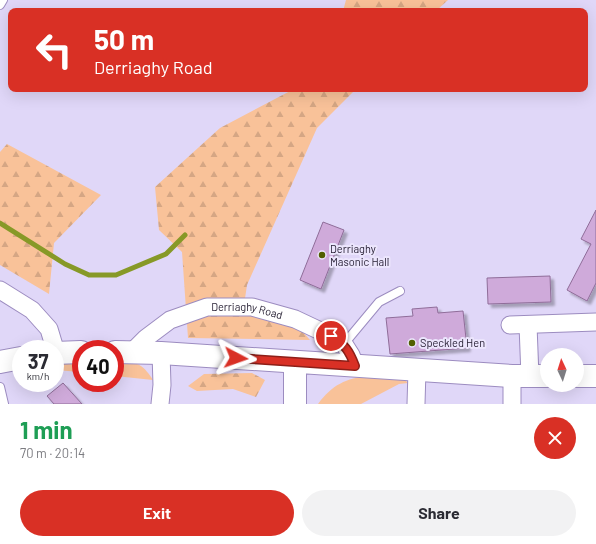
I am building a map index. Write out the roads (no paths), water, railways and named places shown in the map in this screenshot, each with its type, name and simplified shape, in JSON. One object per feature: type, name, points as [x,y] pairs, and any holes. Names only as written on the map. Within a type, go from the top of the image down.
[{"type":"street","points":[[0,290],[32,310],[49,329],[52,340]]},
{"type":"street","name":"Derriaghy Road","points":[[124,351],[146,338],[170,320],[207,307],[252,307],[295,319],[331,336],[344,344]]},
{"type":"street","points":[[510,325],[596,322]]},
{"type":"street","points":[[512,404],[530,376],[528,324]]},
{"type":"street","points":[[344,344],[351,355],[355,366]]},
{"type":"street","name":"Derriaghy Road","points":[[124,351],[530,376]]},
{"type":"street","points":[[160,404],[162,385],[162,353]]},
{"type":"street","points":[[0,362],[12,360]]},
{"type":"street","points":[[296,362],[296,404]]},
{"type":"street","points":[[416,404],[418,370]]},
{"type":"street","points":[[584,376],[596,376]]},
{"type":"lane","points":[[0,5],[4,0]]},
{"type":"lane","points":[[344,344],[379,302],[400,291]]},
{"type":"lane","points":[[0,387],[4,404]]},
{"type":"waterway","points":[[0,223],[65,264],[89,275],[116,275],[166,254],[185,235]]},
{"type":"place","name":"Derriaghy Masonic Hall","points":[[322,255]]},
{"type":"place","name":"Speckled Hen","points":[[412,343]]}]
